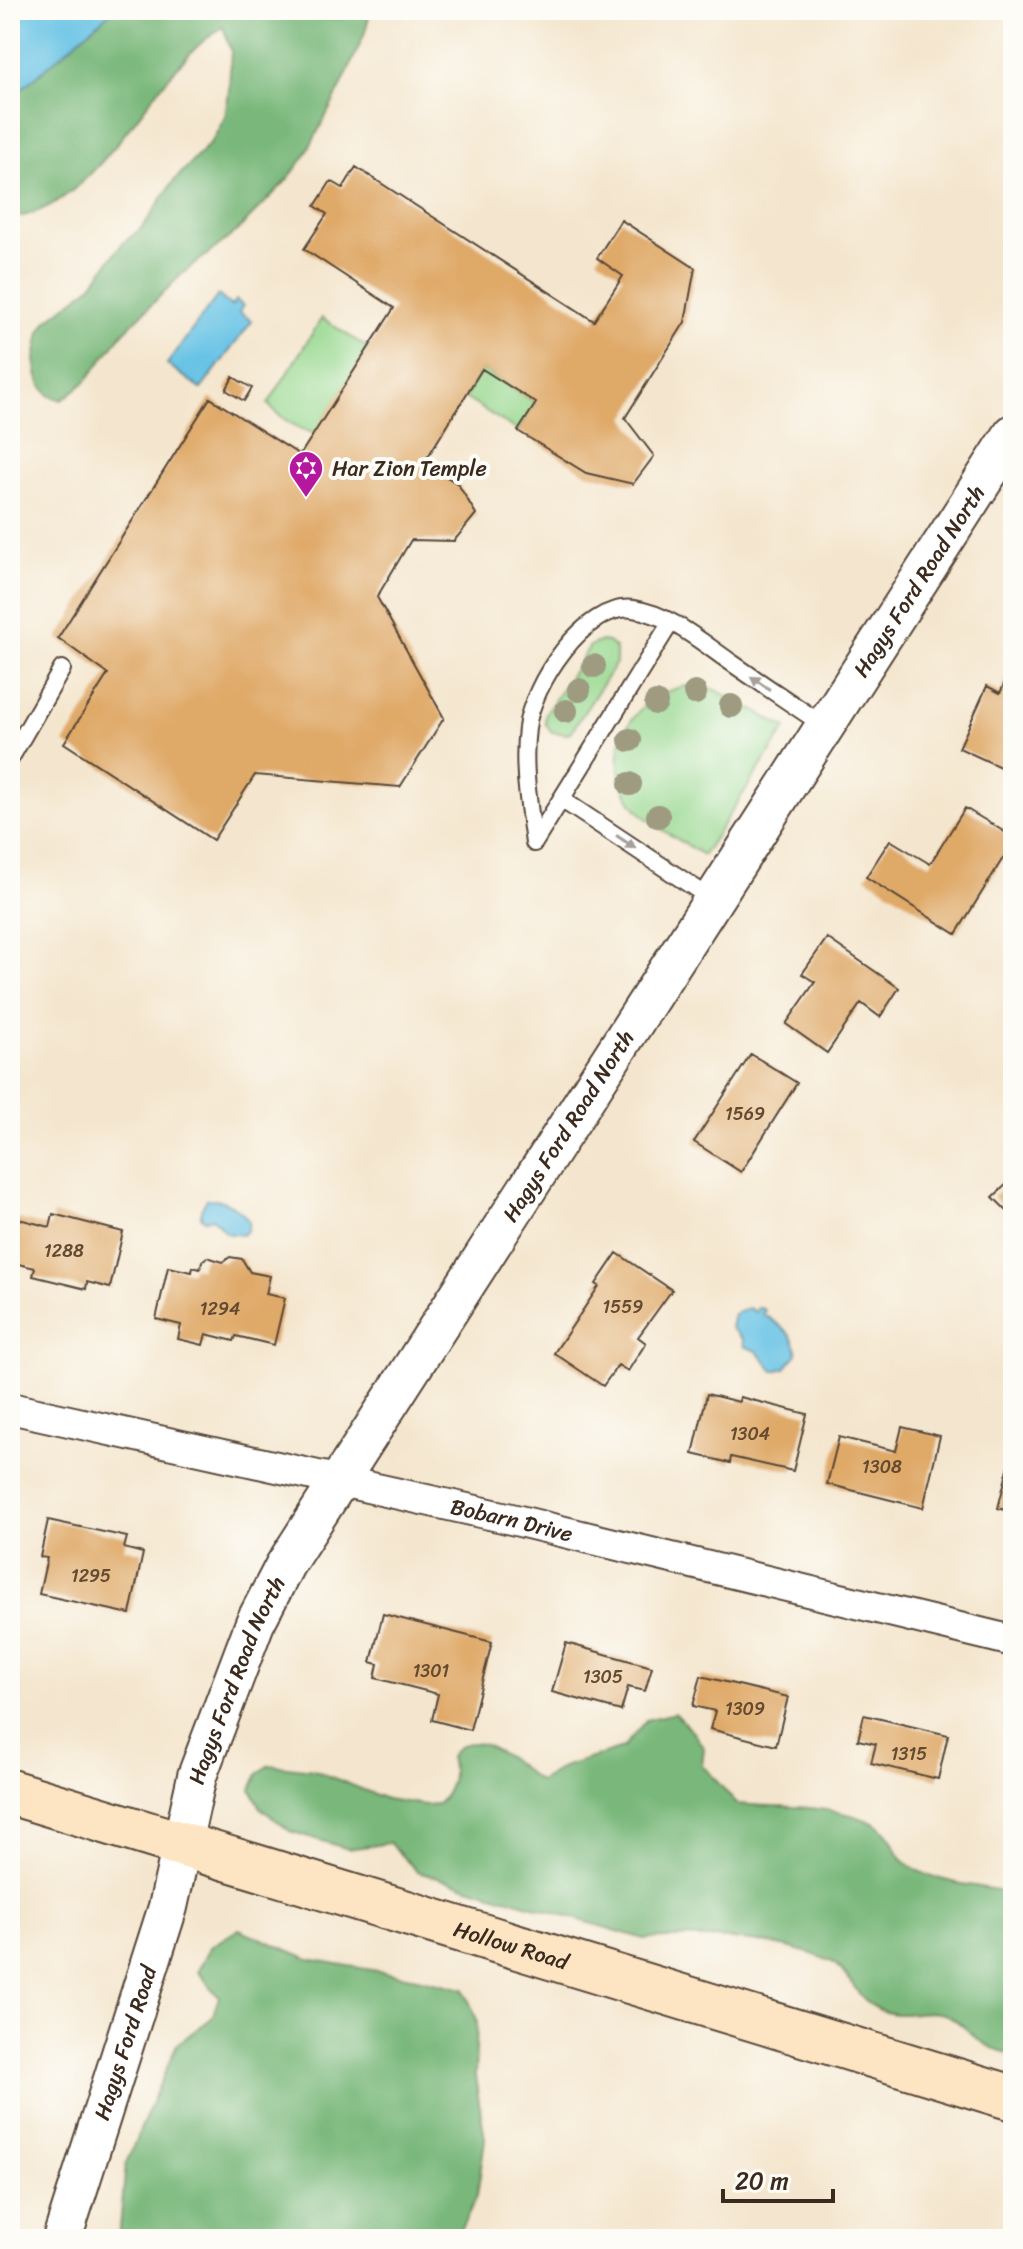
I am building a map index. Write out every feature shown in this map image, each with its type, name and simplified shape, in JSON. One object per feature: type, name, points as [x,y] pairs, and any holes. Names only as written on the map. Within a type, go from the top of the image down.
[{"type":"main road","name":"Hollow Road","points":[[10,1792],[1013,2098]]},
{"type":"street","name":"Hagys Ford Road North","points":[[182,1844],[197,1776],[255,1623],[285,1565],[1013,434]]},
{"type":"street","name":"Bobarn Drive","points":[[10,1408],[340,1480],[1013,1641]]},
{"type":"street","name":"Hagys Ford Road","points":[[62,2239],[168,1907],[182,1844]]},
{"type":"lane","points":[[671,622],[534,843],[525,775],[527,724],[549,670],[586,625],[607,612],[632,608],[671,622],[825,726]]},
{"type":"lane","points":[[10,759],[62,669]]},
{"type":"lane","points":[[561,799],[713,900]]},
{"type":"green space","points":[[10,10],[371,10],[364,35],[340,89],[305,156],[287,180],[236,232],[182,274],[123,333],[85,382],[62,400],[50,396],[41,386],[35,359],[40,332],[47,321],[91,286],[122,244],[143,227],[173,182],[212,141],[225,117],[231,51],[223,27],[196,47],[171,74],[123,136],[72,191],[43,209],[10,218]]},
{"type":"green space","points":[[322,318],[369,349],[315,433],[289,422],[268,404]]},
{"type":"green space","points":[[482,369],[536,403],[518,431],[465,398]]},
{"type":"green space","points":[[601,641],[608,642],[616,649],[616,663],[573,729],[568,734],[552,732],[545,723],[546,713],[590,646]]},
{"type":"green space","points":[[686,686],[716,690],[786,728],[703,855],[656,826],[640,812],[623,785],[619,766],[620,747],[636,715],[666,692]]},
{"type":"green space","points":[[675,1713],[704,1748],[702,1765],[737,1804],[822,1809],[856,1816],[885,1832],[905,1862],[922,1873],[1013,1893],[1013,2054],[987,2045],[945,2014],[895,2014],[878,2009],[864,1999],[837,1966],[811,1954],[789,1947],[740,1940],[644,1939],[418,1872],[389,1843],[348,1849],[290,1831],[261,1808],[251,1789],[258,1774],[269,1765],[314,1770],[386,1799],[438,1804],[451,1782],[450,1757],[459,1747],[470,1743],[482,1744],[507,1757],[539,1781],[563,1767],[623,1748],[646,1720]]},
{"type":"green space","points":[[239,1929],[309,1959],[464,1989],[477,2020],[475,2077],[485,2139],[477,2196],[456,2239],[119,2239],[126,2163],[177,2044],[212,2018],[219,1997],[198,1971],[210,1947]]},
{"type":"water","points":[[10,10],[113,10],[10,99]]},
{"type":"water","points":[[218,295],[231,306],[236,300],[243,306],[239,312],[252,321],[201,389],[167,364]]},
{"type":"water","points":[[207,1199],[225,1202],[241,1212],[249,1222],[247,1231],[242,1235],[226,1233],[213,1218],[205,1220],[201,1217]]},
{"type":"water","points":[[758,1307],[765,1310],[763,1314],[793,1340],[797,1354],[785,1368],[774,1371],[757,1351],[744,1346],[743,1339],[731,1328],[734,1314],[749,1308],[756,1312]]},
{"type":"building","name":"Har Zion Temple","points":[[356,167],[594,321],[623,276],[597,258],[621,220],[695,268],[685,322],[625,418],[654,456],[633,484],[586,473],[518,431],[536,403],[482,369],[424,463],[458,484],[476,514],[454,541],[411,540],[377,597],[444,718],[400,787],[255,775],[213,840],[64,743],[108,674],[58,638],[210,398],[300,455],[394,308],[304,249],[327,214],[315,206],[331,181],[343,188]]},
{"type":"building","points":[[233,377],[252,388],[244,401],[226,390]]},
{"type":"building","points":[[1013,666],[1013,773],[959,748],[987,686],[1000,693]]},
{"type":"building","points":[[965,808],[1013,837],[1013,842],[956,934],[866,877],[890,840],[930,864]]},
{"type":"building","points":[[827,938],[899,988],[880,1017],[861,1003],[827,1053],[786,1024],[815,982],[802,974]]},
{"type":"building","points":[[751,1054],[797,1083],[741,1172],[694,1142]]},
{"type":"building","points":[[1013,1178],[1013,1217],[993,1197]]},
{"type":"building","points":[[53,1214],[123,1232],[110,1288],[87,1282],[86,1289],[33,1276],[35,1268],[10,1262],[15,1218],[50,1227]]},
{"type":"building","points":[[617,1253],[672,1290],[638,1337],[646,1343],[628,1371],[618,1365],[603,1386],[554,1353]]},
{"type":"building","points":[[207,1257],[223,1262],[230,1257],[242,1259],[250,1272],[270,1276],[266,1294],[285,1298],[274,1345],[236,1336],[234,1341],[206,1334],[203,1345],[178,1339],[181,1325],[156,1319],[168,1267],[192,1272],[193,1267],[200,1269]]},
{"type":"building","points":[[707,1394],[739,1402],[740,1397],[807,1414],[793,1471],[731,1457],[730,1463],[693,1454]]},
{"type":"building","points":[[902,1427],[940,1436],[923,1508],[827,1484],[839,1437],[896,1451]]},
{"type":"building","points":[[1013,1453],[1013,1512],[998,1508]]},
{"type":"building","points":[[48,1520],[127,1537],[124,1548],[143,1553],[130,1614],[39,1594],[47,1558],[40,1557]]},
{"type":"building","points":[[383,1614],[492,1642],[470,1730],[432,1720],[438,1694],[375,1678],[378,1664],[371,1662]]},
{"type":"building","points":[[566,1643],[652,1667],[645,1691],[628,1687],[621,1711],[552,1692]]},
{"type":"building","points":[[701,1676],[788,1697],[776,1746],[710,1729],[715,1711],[693,1706]]},
{"type":"building","points":[[864,1715],[948,1735],[938,1779],[871,1763],[876,1744],[858,1740]]},
{"type":"place","name":"Har Zion Temple","points":[[306,499]]}]
